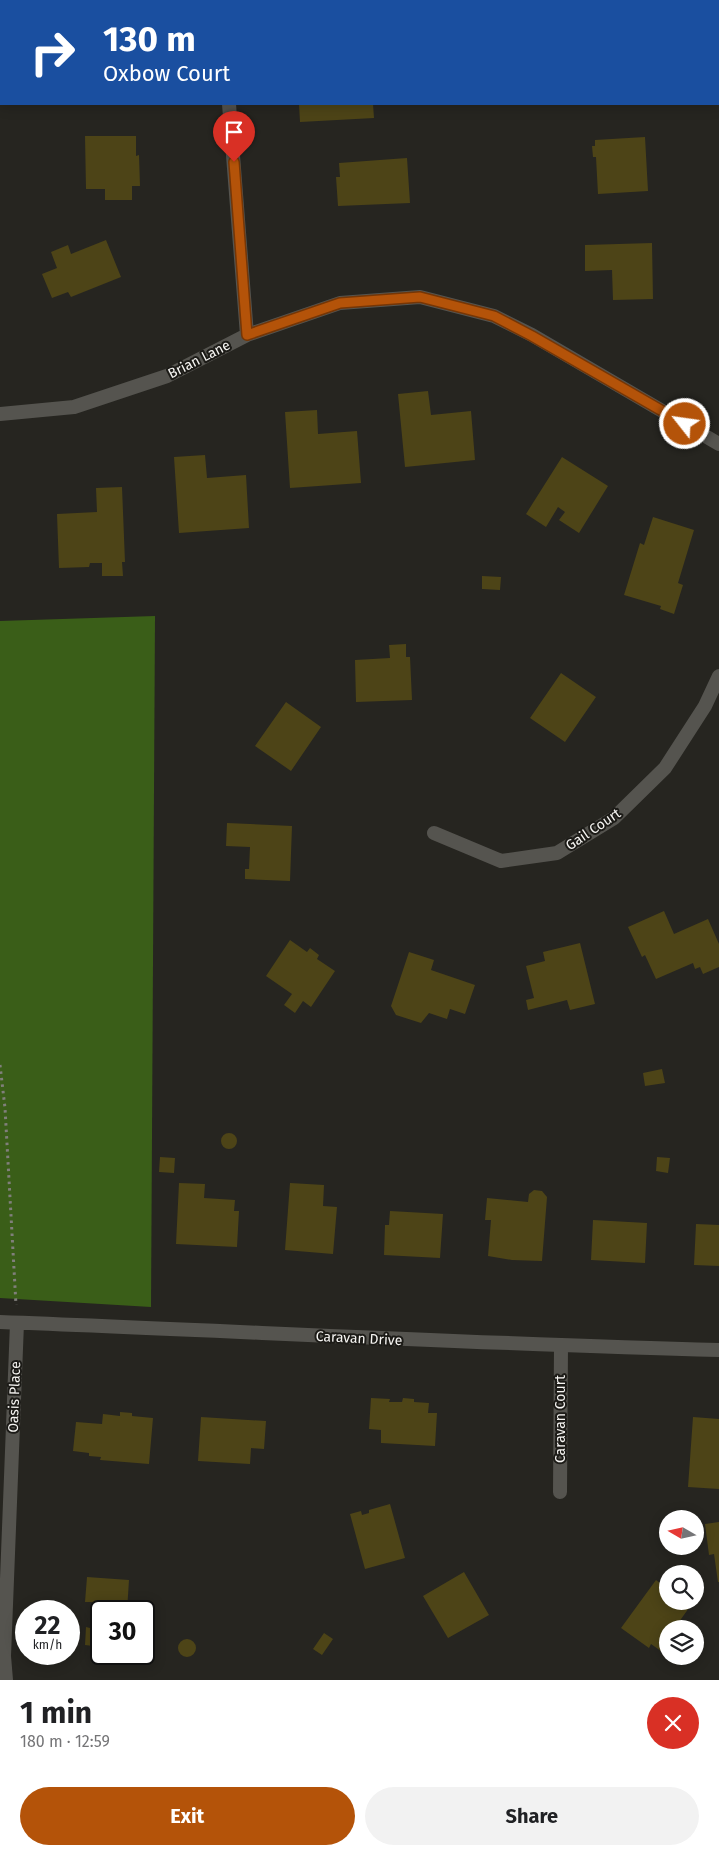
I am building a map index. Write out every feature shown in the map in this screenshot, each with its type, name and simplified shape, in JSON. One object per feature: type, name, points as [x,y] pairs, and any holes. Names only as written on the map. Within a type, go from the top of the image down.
[{"type":"street","points":[[230,105],[247,335]]},
{"type":"street","name":"Brian Lane","points":[[0,414],[74,407],[167,376],[247,335],[340,303],[420,297],[494,316],[719,444]]},
{"type":"street","name":"Gail Court","points":[[434,833],[502,861],[557,853],[614,818],[665,768],[705,706],[719,676]]},
{"type":"street","name":"Caravan Drive","points":[[0,1322],[130,1326],[560,1346],[719,1350]]},
{"type":"street","name":"Oasis Place","points":[[6,1680],[4,1656],[17,1323]]},
{"type":"street","name":"Caravan Court","points":[[560,1346],[560,1492]]},
{"type":"path","points":[[0,1065],[5,1108],[17,1323]]},
{"type":"green space","points":[[155,616],[151,1307],[0,1298],[0,621]]},
{"type":"building","points":[[299,105],[373,105],[374,118],[300,122]]},
{"type":"building","points":[[85,136],[136,136],[136,156],[139,155],[140,186],[132,186],[132,200],[105,200],[105,189],[86,189]]},
{"type":"building","points":[[645,137],[648,191],[598,194],[596,157],[593,157],[592,146],[595,146],[595,140]]},
{"type":"building","points":[[407,158],[410,203],[338,206],[336,177],[340,177],[339,163]]},
{"type":"building","points":[[106,240],[121,277],[71,297],[68,292],[52,298],[42,274],[57,268],[51,252],[68,245],[71,254]]},
{"type":"building","points":[[652,243],[653,299],[613,300],[612,270],[585,271],[585,245]]},
{"type":"building","points":[[428,391],[431,415],[471,411],[475,460],[405,467],[398,394]]},
{"type":"building","points":[[317,410],[318,434],[357,431],[361,483],[290,488],[285,412]]},
{"type":"building","points":[[205,455],[207,478],[246,475],[249,528],[179,533],[174,457]]},
{"type":"building","points":[[562,457],[608,486],[579,533],[559,520],[565,512],[558,507],[546,527],[526,514]]},
{"type":"building","points":[[122,487],[125,562],[122,562],[123,576],[102,576],[102,563],[90,563],[89,567],[59,568],[57,514],[97,512],[96,488]]},
{"type":"building","points":[[653,517],[694,530],[678,583],[683,585],[674,614],[660,609],[661,606],[624,595],[640,543],[644,545]]},
{"type":"building","points":[[482,576],[501,577],[500,590],[482,589]]},
{"type":"building","points":[[406,644],[406,657],[410,657],[412,700],[356,702],[355,660],[390,658],[389,645]]},
{"type":"building","points":[[561,673],[596,697],[565,742],[530,718]]},
{"type":"building","points":[[286,702],[321,727],[291,771],[255,746]]},
{"type":"building","points":[[227,823],[292,826],[290,881],[245,879],[245,869],[249,869],[250,847],[226,846]]},
{"type":"building","points":[[664,911],[674,934],[708,919],[719,944],[719,967],[703,974],[700,967],[695,969],[693,963],[656,979],[645,955],[642,957],[628,927]]},
{"type":"building","points":[[290,940],[307,952],[310,948],[319,955],[317,959],[335,971],[311,1007],[303,1001],[295,1013],[284,1005],[292,994],[266,976]]},
{"type":"building","points":[[580,943],[595,1004],[570,1010],[567,1000],[528,1010],[526,1000],[534,998],[526,966],[545,961],[543,952]]},
{"type":"building","points":[[409,952],[434,960],[431,970],[475,985],[465,1014],[450,1009],[447,1019],[429,1013],[421,1023],[396,1015],[391,1006]]},
{"type":"building","points":[[662,1069],[665,1083],[645,1086],[643,1073]]},
{"type":"building","points":[[229,1133],[235,1135],[237,1141],[235,1147],[229,1149],[223,1147],[221,1141],[223,1135]]},
{"type":"building","points":[[160,1157],[175,1158],[174,1173],[159,1172]]},
{"type":"building","points":[[657,1157],[670,1158],[668,1173],[656,1171]]},
{"type":"building","points":[[179,1183],[205,1184],[204,1198],[235,1200],[234,1211],[239,1211],[237,1247],[176,1244]]},
{"type":"building","points":[[290,1183],[324,1185],[323,1206],[337,1207],[333,1254],[285,1250]]},
{"type":"building","points":[[534,1190],[542,1191],[547,1197],[542,1261],[512,1260],[488,1256],[491,1220],[485,1220],[487,1198],[528,1202],[529,1194]]},
{"type":"building","points":[[390,1211],[443,1214],[440,1258],[384,1255],[385,1225],[389,1225]]},
{"type":"building","points":[[593,1220],[647,1223],[645,1263],[591,1260]]},
{"type":"building","points":[[696,1224],[719,1225],[719,1266],[694,1265]]},
{"type":"building","points":[[371,1398],[390,1399],[389,1402],[402,1402],[403,1398],[414,1399],[414,1402],[429,1403],[428,1413],[437,1413],[435,1446],[381,1443],[381,1430],[369,1429]]},
{"type":"building","points":[[120,1412],[132,1413],[132,1416],[153,1418],[149,1464],[100,1460],[101,1457],[89,1456],[89,1453],[73,1451],[76,1422],[102,1424],[103,1414],[120,1416]]},
{"type":"building","points":[[201,1417],[266,1421],[264,1449],[251,1448],[250,1464],[198,1461]]},
{"type":"building","points":[[693,1417],[719,1419],[719,1489],[688,1487]]},
{"type":"building","points":[[390,1504],[405,1558],[365,1569],[350,1514],[361,1511],[362,1515],[369,1513],[369,1510]]},
{"type":"building","points":[[719,1522],[718,1582],[714,1554],[709,1555],[705,1524]]},
{"type":"building","points":[[464,1572],[489,1615],[448,1638],[423,1596]]},
{"type":"building","points":[[87,1577],[129,1580],[128,1600],[90,1600],[90,1602],[85,1602]]},
{"type":"building","points":[[656,1580],[659,1582],[659,1610],[687,1610],[680,1620],[659,1620],[659,1650],[651,1644],[649,1648],[621,1628]]},
{"type":"building","points":[[86,1627],[90,1628],[90,1646],[85,1645]]},
{"type":"building","points":[[324,1633],[333,1639],[322,1655],[313,1649]]},
{"type":"building","points":[[187,1639],[193,1642],[196,1648],[193,1654],[187,1657],[181,1654],[178,1648],[181,1642]]},
{"type":"route","points":[[234,162],[247,335],[340,303],[420,297],[494,316],[685,424]]}]
